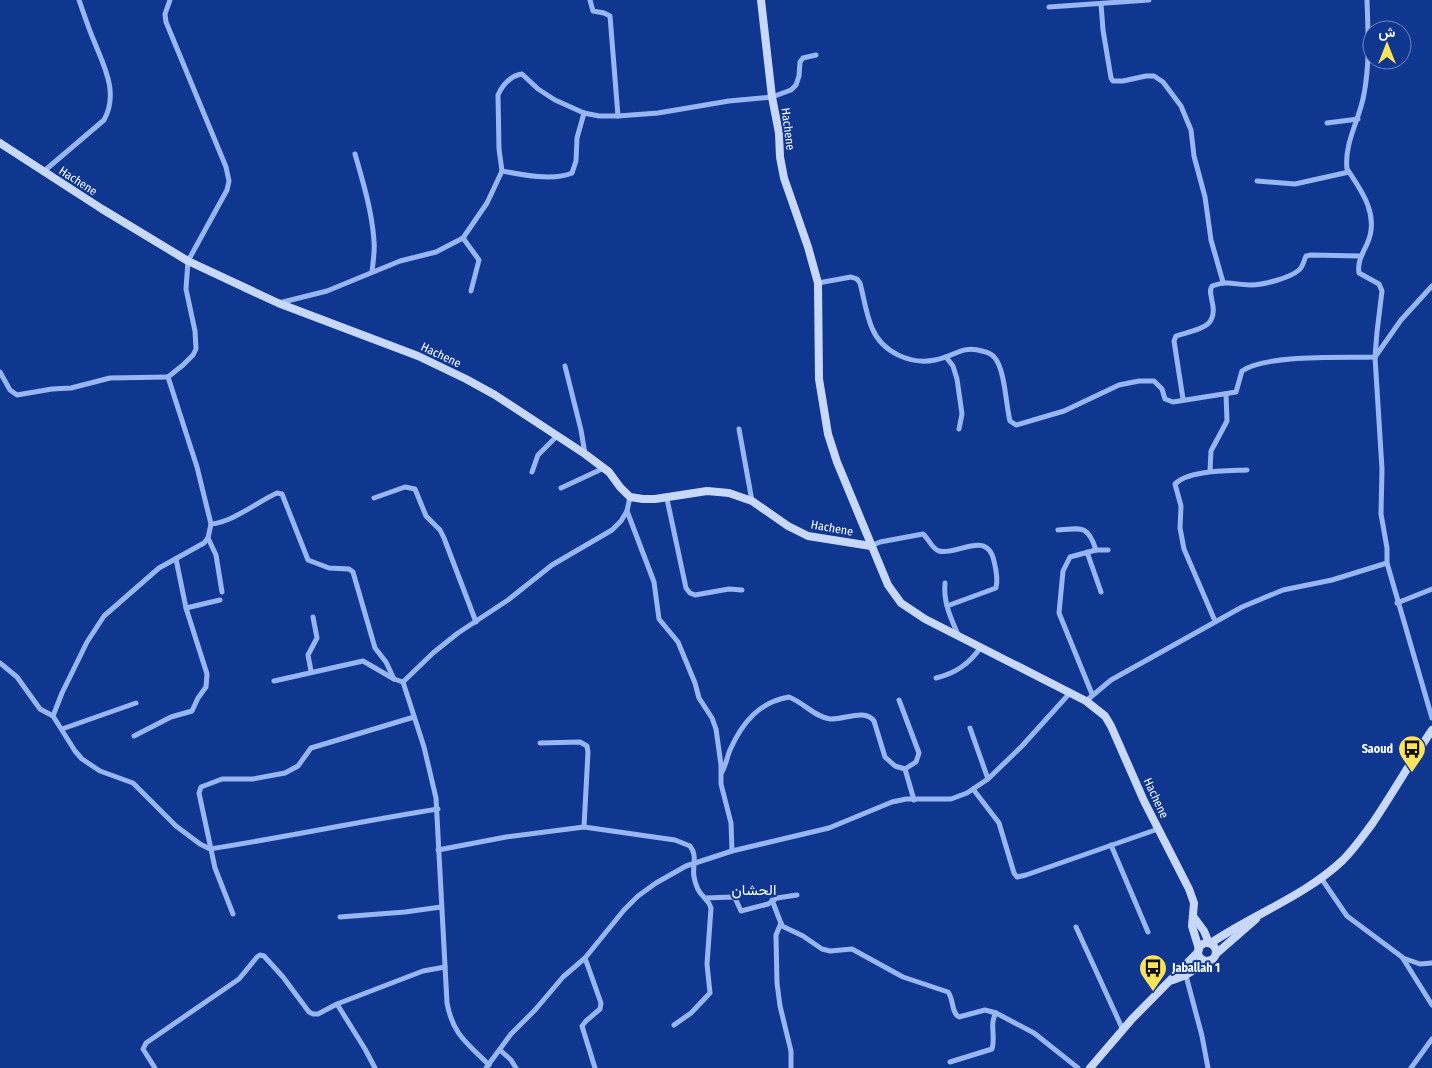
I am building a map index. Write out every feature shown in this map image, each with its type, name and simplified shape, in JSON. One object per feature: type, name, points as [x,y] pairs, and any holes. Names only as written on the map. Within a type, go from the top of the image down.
[{"type":"street","points":[[43,172],[104,120],[111,98],[110,84],[79,0]]},
{"type":"street","points":[[0,372],[10,390],[17,395],[71,388],[110,378],[168,377],[193,355],[196,349],[196,331],[186,289],[188,261],[227,190],[229,181],[226,167],[166,22],[165,14],[170,0]]},
{"type":"street","points":[[590,0],[593,11],[610,16],[618,116]]},
{"type":"street","name":"Hachene","points":[[761,0],[772,97],[779,133],[780,157],[784,178],[808,247],[818,283],[818,360],[824,416],[837,462],[888,585],[901,603],[925,619],[1086,701],[1105,716],[1158,829],[1189,889],[1194,903],[1192,926],[1198,950]]},
{"type":"street","points":[[1049,7],[1149,0]]},
{"type":"street","points":[[1367,0],[1368,68],[1358,118],[1348,146],[1346,163],[1372,215],[1370,234],[1360,256],[1359,273],[1379,284],[1382,291],[1375,357],[1382,461],[1381,514],[1386,548],[1386,563],[1432,718]]},
{"type":"street","points":[[1101,4],[1110,78],[1113,81],[1123,81],[1154,76],[1163,82],[1181,106],[1188,122],[1211,240],[1223,282]]},
{"type":"street","points":[[278,303],[327,291],[400,261],[436,252],[463,238],[486,203],[502,172],[499,149],[498,96],[509,80],[522,74],[538,89],[555,100],[584,113],[599,116],[618,116],[658,113],[729,101],[772,97],[791,90],[796,86],[800,62],[803,58],[816,55]]},
{"type":"street","points":[[502,172],[540,176],[566,175],[572,172],[576,161],[577,138],[584,113]]},
{"type":"street","points":[[1327,123],[1358,118]]},
{"type":"street","name":"Hachene","points":[[0,143],[134,230],[188,261],[278,303],[440,365],[495,395],[604,468],[630,497],[643,500],[667,499],[714,491],[736,494],[752,501],[788,526],[808,536],[871,546]]},
{"type":"street","points":[[354,154],[368,202],[372,226],[374,250],[372,272]]},
{"type":"street","points":[[1257,181],[1295,184],[1349,172]]},
{"type":"street","points":[[463,238],[479,260],[471,291]]},
{"type":"street","points":[[1183,399],[1175,338],[1209,324],[1214,310],[1210,288],[1212,286],[1223,282],[1259,285],[1281,279],[1299,271],[1306,256],[1310,255],[1360,256]]},
{"type":"street","points":[[818,283],[852,277],[857,279],[860,283],[872,329],[880,342],[889,350],[912,360],[935,360],[959,350],[971,349],[994,356],[1000,367],[1010,421],[1013,425],[1064,411],[1119,385],[1138,381],[1148,380],[1157,383],[1167,401],[1173,402],[1236,392],[1242,371],[1261,363],[1281,359],[1375,357]]},
{"type":"street","points":[[1375,357],[1401,320],[1432,286]]},
{"type":"street","points":[[946,357],[954,366],[957,379],[962,414],[959,429]]},
{"type":"street","points":[[565,366],[585,454]]},
{"type":"street","points":[[53,716],[62,693],[94,630],[104,616],[160,568],[204,543],[208,538],[211,524],[197,467],[168,377]]},
{"type":"street","points":[[1210,471],[1211,451],[1227,421],[1226,394]]},
{"type":"street","points":[[739,430],[752,501]]},
{"type":"street","points":[[532,472],[538,455],[557,436]]},
{"type":"street","points":[[561,488],[604,468]]},
{"type":"street","points":[[1215,621],[1184,549],[1180,528],[1181,506],[1175,484],[1176,482],[1210,471],[1247,470]]},
{"type":"street","points":[[374,498],[405,487],[415,489],[426,516],[440,530],[444,538],[476,622]]},
{"type":"street","points":[[211,524],[219,523],[277,493],[282,494],[308,560],[329,568],[349,569],[353,572],[375,648],[386,662],[394,680]]},
{"type":"street","points":[[404,682],[446,642],[508,600],[552,565],[612,530],[621,521],[630,497]]},
{"type":"street","points":[[667,499],[686,588],[690,593],[696,595],[729,589],[742,590]]},
{"type":"street","points":[[626,511],[654,582],[659,619],[678,642],[695,683],[699,698],[714,723],[721,765],[721,784],[731,823],[732,851]]},
{"type":"street","points":[[1058,530],[1081,528],[1087,530],[1092,537],[1096,550]]},
{"type":"street","points":[[871,546],[923,534],[941,552],[948,552],[969,545],[987,548],[992,552],[995,563],[996,588],[947,606]]},
{"type":"street","points":[[208,538],[216,555],[222,592]]},
{"type":"street","points":[[1092,694],[1059,613],[1061,583],[1063,571],[1070,557],[1096,550],[1108,550]]},
{"type":"street","points":[[1087,552],[1101,592]]},
{"type":"street","points":[[134,736],[171,717],[192,711],[206,687],[207,674],[186,608],[176,559]]},
{"type":"street","points":[[1086,701],[1092,694],[1111,680],[1215,621],[1266,596],[1298,586],[1332,580],[1386,563]]},
{"type":"street","points":[[945,582],[947,606],[960,638]]},
{"type":"street","points":[[1397,603],[1432,589]]},
{"type":"street","points":[[186,608],[220,600]]},
{"type":"street","points":[[311,671],[308,656],[317,638],[313,617]]},
{"type":"street","points":[[936,678],[960,670],[974,657],[981,647]]},
{"type":"street","points":[[274,681],[311,671],[363,661],[394,680],[404,682]]},
{"type":"street","points":[[0,663],[17,677],[40,708],[53,716],[82,759],[100,771],[133,782],[176,826],[210,849],[438,809]]},
{"type":"street","points":[[404,682],[430,767],[438,809],[438,850],[447,1003],[454,1029],[488,1066],[511,1034],[535,1010],[558,982],[585,958],[624,910],[638,896],[670,874],[686,866],[732,851],[829,828],[892,802],[906,799],[951,798],[974,789],[988,779],[1022,746],[1069,694]]},
{"type":"street","points":[[720,774],[730,750],[750,716],[764,706],[789,697],[822,717],[832,719],[864,715],[872,718],[885,757],[895,766],[905,768],[916,762],[919,753],[899,700]]},
{"type":"street","points":[[62,729],[136,704]]},
{"type":"street","points":[[233,914],[215,868],[210,849],[200,793],[202,787],[222,780],[254,779],[286,773],[298,766],[311,748],[414,717]]},
{"type":"street","points":[[970,728],[988,779]]},
{"type":"street","points":[[1208,1068],[1202,1036],[1185,971],[1198,950],[1203,944],[1210,943],[1242,924],[1262,915],[1321,878],[1345,858],[1361,838],[1432,730]]},
{"type":"street","points":[[540,743],[580,742],[587,746],[584,827]]},
{"type":"street","points":[[905,768],[914,800]]},
{"type":"street","points":[[974,789],[999,824],[1014,873],[1018,877],[1158,829]]},
{"type":"street","points":[[438,850],[506,837],[584,827],[675,840],[685,843],[692,848],[695,864],[693,875],[695,882],[711,908],[707,964],[710,993],[691,1013],[674,1026]]},
{"type":"street","points":[[1110,845],[1148,932]]},
{"type":"street","points":[[1321,878],[1346,916],[1402,957],[1420,964],[1432,963]]},
{"type":"street","points":[[706,898],[733,897],[742,911],[768,904],[772,900],[797,895]]},
{"type":"street","points":[[772,900],[784,928],[803,936],[822,949],[830,951],[852,949],[903,977],[948,992],[955,1015],[959,1017],[984,1010],[996,1013],[1034,1033],[1078,1068]]},
{"type":"street","points":[[340,917],[441,907]]},
{"type":"street","points":[[1090,1068],[1123,1030],[1171,981],[1185,971],[1214,958],[1217,953],[1262,915]]},
{"type":"street","points":[[1193,916],[1217,953]]},
{"type":"street","points":[[781,923],[776,935],[777,983],[780,1006],[791,1051],[791,1068]]},
{"type":"street","points":[[1076,927],[1123,1030]]},
{"type":"street","points":[[1198,950],[1202,960],[1208,961]]},
{"type":"street","points":[[155,1068],[143,1049],[146,1043],[239,979],[256,957],[260,955],[264,956],[283,977],[309,1012],[313,1014],[318,1014],[336,1004],[423,971],[445,967]]},
{"type":"street","points":[[1402,957],[1432,1006]]},
{"type":"street","points":[[585,958],[601,1003],[600,1009],[582,1026],[595,1068]]},
{"type":"street","points":[[336,1004],[366,1048],[375,1068]]},
{"type":"street","points":[[950,1062],[992,1049],[994,1043],[992,1021],[996,1013]]},
{"type":"street","points":[[1411,1068],[1432,1039]]},
{"type":"street","points":[[500,1050],[511,1060],[516,1068]]},
{"type":"place","name":"Saoud","points":[[1412,773]]},
{"type":"place","name":"Jaballah 1","points":[[1153,992]]},
{"type":"district","name":"الحشان","points":[[754,890]]}]
